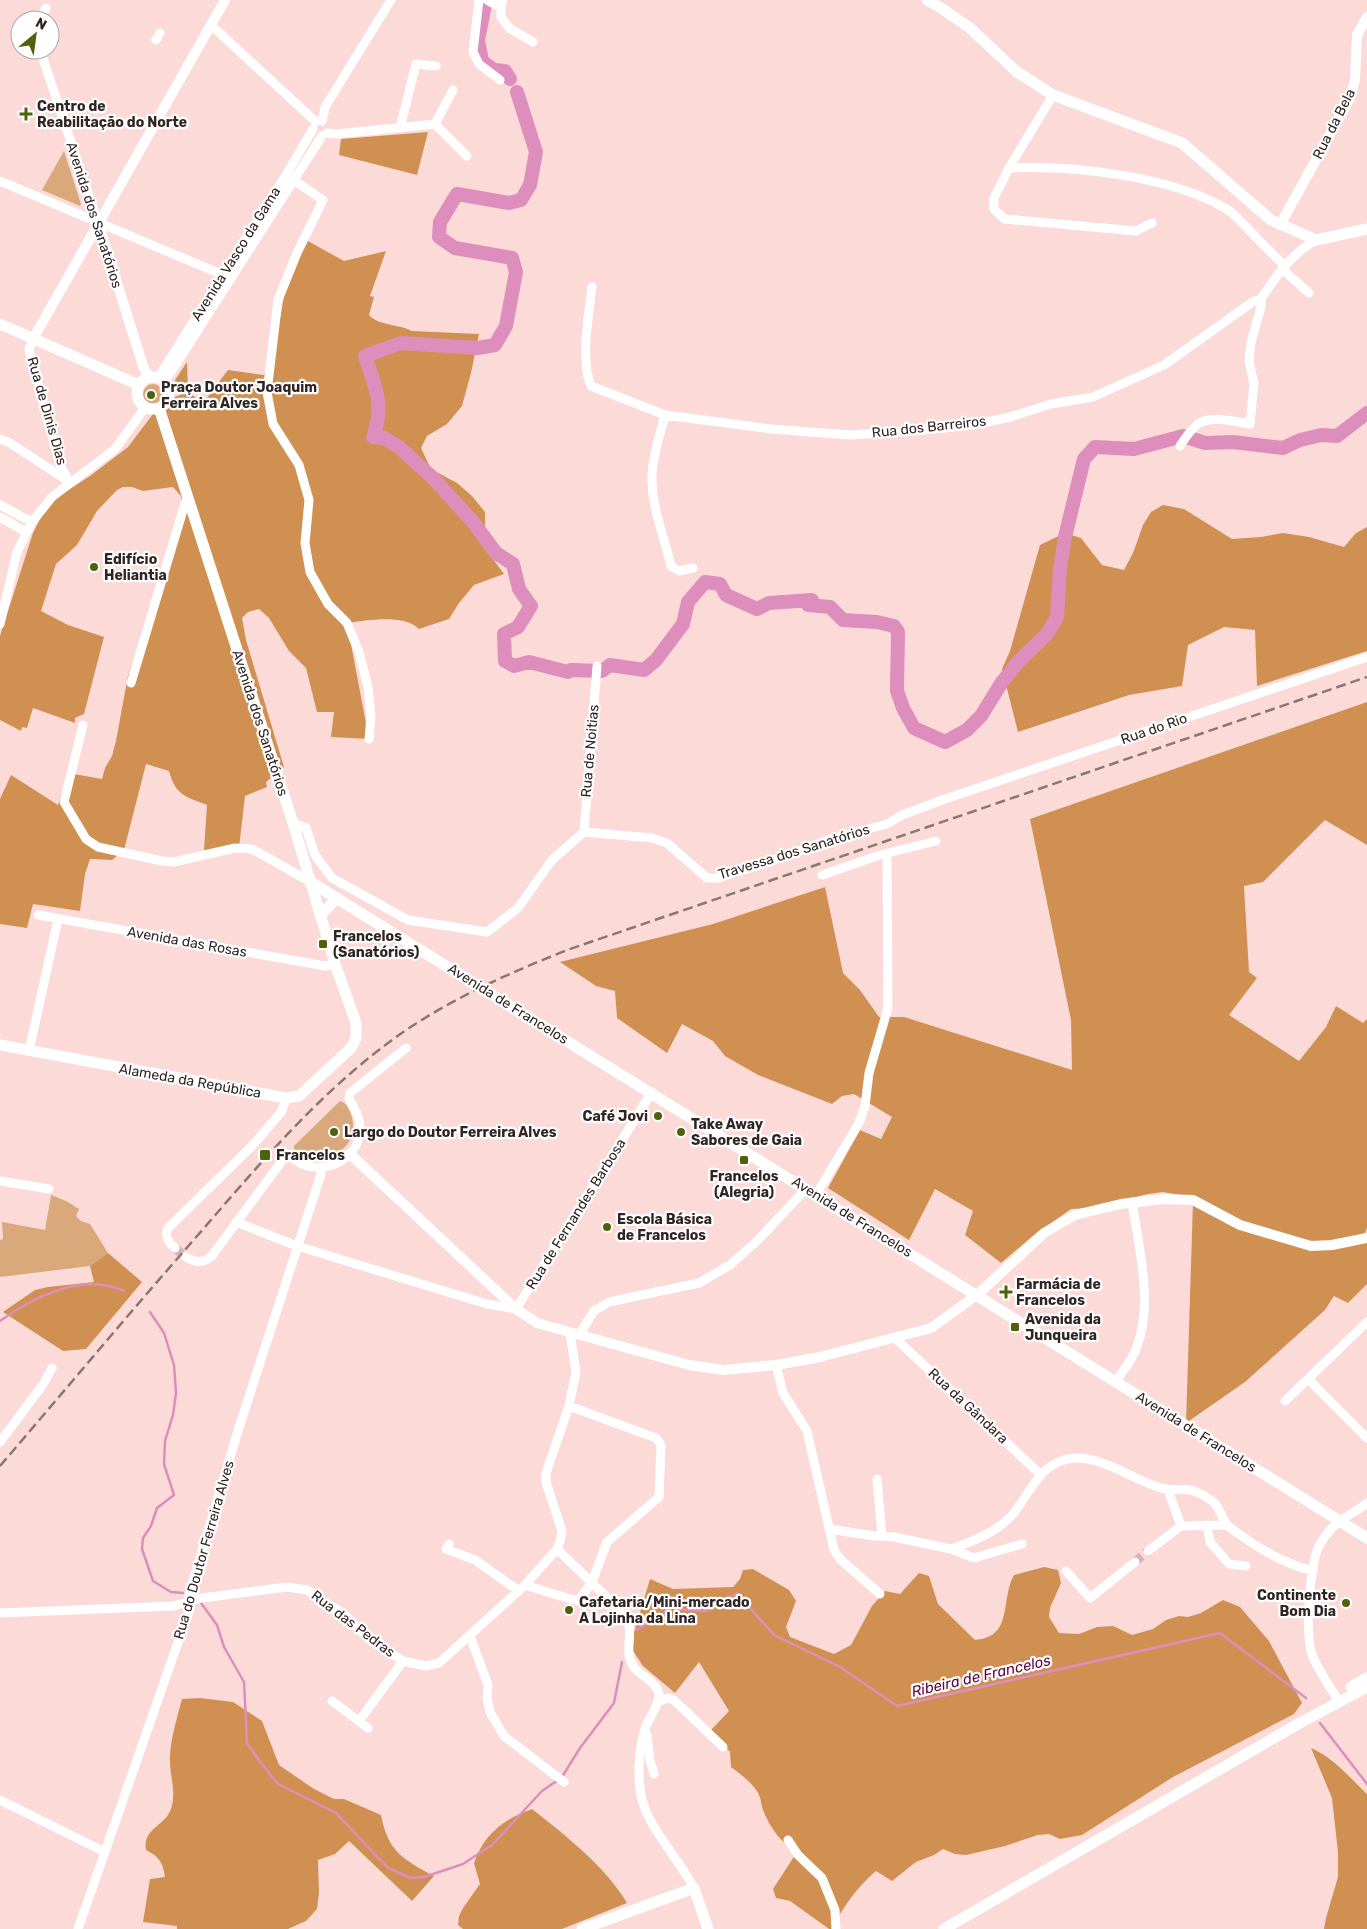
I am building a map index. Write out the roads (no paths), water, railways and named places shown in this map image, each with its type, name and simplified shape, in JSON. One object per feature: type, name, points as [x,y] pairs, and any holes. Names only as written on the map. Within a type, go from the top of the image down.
[{"type":"main road","points":[[927,0],[970,28],[1017,72],[1053,95],[1182,143],[1264,215],[1280,224],[1316,240],[1367,229]]},
{"type":"main road","points":[[0,324],[139,385],[158,380]]},
{"type":"main road","name":"Avenida dos Sanatórios","points":[[158,380],[167,387],[168,396],[159,408],[293,823],[335,964],[356,1022],[356,1038],[351,1048],[299,1096],[286,1098]]},
{"type":"main road","points":[[139,385],[138,401],[145,408],[155,410],[159,408]]},
{"type":"main road","name":"Avenida de Francelos","points":[[309,881],[652,1092],[1367,1538]]},
{"type":"main road","points":[[320,916],[337,898]]},
{"type":"main road","name":"Alameda da República","points":[[0,1045],[286,1098]]},
{"type":"main road","points":[[1312,1717],[1336,1697],[1367,1678]]},
{"type":"main road","points":[[944,1929],[1367,1687]]},
{"type":"main road","points":[[582,1929],[694,1888],[710,1928]]},
{"type":"street","points":[[33,339],[225,0]]},
{"type":"street","name":"Avenida Vasco da Gama","points":[[158,380],[289,178],[325,107],[391,0]]},
{"type":"street","points":[[479,0],[473,52],[479,64],[500,80]]},
{"type":"street","points":[[496,2],[501,17],[509,28],[533,42]]},
{"type":"street","name":"Rua da Bela","points":[[1280,224],[1350,98],[1356,80],[1357,36],[1367,18]]},
{"type":"street","points":[[211,25],[317,124],[328,127],[324,134]]},
{"type":"street","name":"Avenida dos Sanatórios","points":[[43,60],[98,222],[144,368],[158,380]]},
{"type":"street","points":[[400,128],[416,64],[436,66]]},
{"type":"street","points":[[435,124],[453,90]]},
{"type":"street","points":[[1053,95],[994,198],[994,209],[1004,219],[1136,231],[1152,223]]},
{"type":"street","points":[[317,124],[316,134],[337,134],[435,124]]},
{"type":"street","points":[[435,124],[467,156]]},
{"type":"street","name":"Avenida Vasco da Gama","points":[[289,178],[324,134]]},
{"type":"street","points":[[1010,168],[1043,166],[1138,178],[1189,192],[1226,208],[1241,220],[1283,268],[1309,293]]},
{"type":"street","points":[[289,178],[323,200],[297,253],[278,300],[267,392],[273,424],[299,465],[309,500],[305,543],[310,572],[328,604],[347,623],[359,652],[368,688],[371,716],[369,739]]},
{"type":"street","points":[[1,183],[227,276]]},
{"type":"street","name":"Rua dos Barreiros","points":[[592,287],[586,339],[588,379],[591,386],[666,415],[772,429],[850,434],[914,431],[973,425],[1010,417],[1052,404],[1093,397],[1164,365],[1254,301],[1261,299],[1283,268],[1297,253],[1316,240]]},
{"type":"street","points":[[1185,440],[1200,422],[1222,419],[1250,424],[1254,384],[1249,361],[1251,342],[1261,307],[1261,299]]},
{"type":"street","name":"Rua de Dinis Dias","points":[[33,339],[29,349],[60,465],[70,483]]},
{"type":"street","points":[[0,624],[4,587],[17,552],[32,522],[52,497],[115,449],[145,408]]},
{"type":"street","points":[[666,415],[653,466],[654,504],[670,566],[679,571],[693,568]]},
{"type":"street","points":[[0,439],[10,443],[70,483]]},
{"type":"street","points":[[131,683],[187,497]]},
{"type":"street","points":[[0,504],[32,522]]},
{"type":"street","points":[[0,517],[26,532]]},
{"type":"street","name":"Rua do Rio","points":[[942,800],[1367,657]]},
{"type":"street","name":"Rua de Noitias","points":[[584,832],[597,669]]},
{"type":"street","points":[[83,725],[64,802],[86,839],[98,847],[174,862],[235,848],[252,849],[309,881]]},
{"type":"street","name":"Travessa dos Sanatórios","points":[[584,832],[652,838],[667,843],[707,878],[718,878],[772,861],[834,838],[887,824],[942,800]]},
{"type":"street","points":[[293,823],[306,828],[315,855],[332,878],[408,920],[487,932],[518,908],[552,860],[584,832]]},
{"type":"street","points":[[822,875],[880,855],[936,841]]},
{"type":"street","points":[[816,1195],[858,1123],[865,1106],[869,1074],[888,1008],[887,854]]},
{"type":"street","name":"Avenida das Rosas","points":[[38,916],[325,966],[335,964]]},
{"type":"street","points":[[30,1051],[58,919]]},
{"type":"street","points":[[186,1257],[194,1261],[205,1261],[211,1257],[287,1154],[303,1165],[322,1168],[336,1164],[350,1154],[358,1140],[360,1128],[357,1112],[349,1099],[350,1093],[406,1048]]},
{"type":"street","name":"Rua de Fernandes Barbosa","points":[[516,1310],[652,1092]]},
{"type":"street","points":[[174,1248],[167,1238],[166,1232],[172,1222],[252,1146],[282,1111],[286,1098]]},
{"type":"street","points":[[350,1154],[516,1310],[536,1322],[689,1365],[723,1370],[776,1365],[820,1357],[931,1328],[977,1295],[1044,1233],[1075,1215],[1132,1202],[1162,1198],[1193,1200],[1240,1225],[1311,1246],[1332,1245],[1367,1238]]},
{"type":"street","name":"Rua do Doutor Ferreira Alves","points":[[78,1929],[190,1608],[188,1601],[237,1434],[322,1168]]},
{"type":"street","points":[[0,1180],[49,1189]]},
{"type":"street","points":[[694,1888],[686,1873],[661,1839],[644,1806],[639,1780],[640,1753],[646,1727],[658,1702],[659,1692],[655,1686],[634,1668],[629,1656],[629,1627],[625,1615],[557,1549],[562,1531],[546,1482],[546,1473],[569,1406],[576,1372],[575,1334],[594,1311],[609,1302],[699,1283],[730,1265],[756,1242],[806,1189]]},
{"type":"street","points":[[1116,1382],[1136,1350],[1145,1318],[1145,1293],[1132,1202]]},
{"type":"street","points":[[236,1222],[298,1246],[487,1304],[516,1310]]},
{"type":"street","points":[[1286,1401],[1367,1322]]},
{"type":"street","name":"Rua da Gândara","points":[[896,1338],[1040,1474]]},
{"type":"street","points":[[776,1365],[783,1392],[807,1432],[834,1550],[841,1560],[880,1594]]},
{"type":"street","points":[[0,1442],[44,1382],[52,1368]]},
{"type":"street","points":[[1308,1380],[1367,1438]]},
{"type":"street","points":[[569,1406],[656,1438],[661,1445],[659,1497],[606,1542],[592,1582],[579,1600]]},
{"type":"street","points":[[951,1549],[999,1526],[1013,1514],[1040,1474],[1052,1465],[1066,1459],[1082,1458],[1100,1462],[1156,1487],[1168,1490],[1184,1488],[1198,1492],[1215,1503],[1227,1525],[1252,1543],[1286,1563],[1314,1571]]},
{"type":"street","points":[[877,1479],[882,1536]]},
{"type":"street","points":[[1168,1490],[1180,1526]]},
{"type":"street","points":[[1336,1697],[1312,1656],[1309,1643],[1310,1602],[1317,1550],[1329,1530],[1367,1503]]},
{"type":"street","points":[[1207,1525],[1210,1542],[1229,1564],[1246,1566]]},
{"type":"street","points":[[1148,1551],[1180,1526],[1227,1525]]},
{"type":"street","points":[[829,1529],[894,1536],[951,1549],[974,1558],[1022,1544]]},
{"type":"street","points":[[449,1544],[446,1549],[475,1560],[522,1588],[570,1599],[616,1605]]},
{"type":"street","name":"Rua das Pedras","points":[[0,1613],[173,1606],[188,1601],[287,1588],[307,1590],[344,1614],[370,1640],[403,1661],[426,1666],[439,1663],[470,1636],[522,1588],[557,1549]]},
{"type":"street","points":[[1066,1571],[1090,1598],[1134,1562]]},
{"type":"street","points":[[470,1636],[488,1685],[487,1698],[490,1712],[504,1736],[561,1780]]},
{"type":"street","points":[[358,1721],[403,1661]]},
{"type":"street","points":[[658,1702],[668,1698],[674,1700],[722,1747]]},
{"type":"street","points":[[332,1701],[368,1728]]},
{"type":"street","points":[[646,1727],[650,1762],[654,1774]]},
{"type":"street","points":[[0,1800],[106,1852]]},
{"type":"street","points":[[788,1840],[798,1854],[822,1878],[835,1910],[836,1929]]},
{"type":"waterway","points":[[486,0],[478,40],[482,61],[494,70],[505,71],[510,79]]},
{"type":"waterway","points":[[517,92],[536,152],[530,185],[521,200],[509,203],[457,194],[440,222],[439,237],[455,248],[512,258],[516,272],[506,326],[495,345],[478,348],[401,343],[365,356],[375,387],[378,405],[377,425],[373,437],[384,438],[399,447],[434,479],[473,522],[496,553],[513,564],[519,589],[531,606],[518,627],[504,634],[505,661],[514,666],[529,662],[568,672],[571,670],[602,671],[610,665],[644,670],[656,660],[683,624],[688,602],[705,582],[720,584],[726,595],[757,609],[769,603],[812,600],[808,605],[830,607],[843,620],[877,622],[894,626],[898,632],[897,691],[903,708],[914,728],[945,742],[967,730],[981,716],[1002,682],[1018,662],[1047,634],[1057,617],[1060,568],[1065,537],[1084,459],[1095,447],[1134,449],[1183,436],[1205,443],[1233,442],[1283,448],[1300,440],[1321,435],[1337,436],[1367,413]]},
{"type":"waterway","name":"Ribeira de Francelos","points":[[0,1321],[43,1296],[75,1286],[92,1284],[124,1291]]},
{"type":"waterway","name":"Ribeira de Francelos","points":[[150,1312],[164,1333],[174,1365],[176,1393],[173,1415],[165,1441],[164,1464],[174,1495],[157,1508],[151,1526],[143,1538],[142,1549],[153,1581],[171,1592],[183,1593]]},
{"type":"waterway","name":"Ribeira de Francelos","points":[[636,1630],[665,1613],[668,1602],[675,1609],[706,1611],[737,1593],[774,1635],[840,1667],[897,1706],[1220,1633],[1306,1698]]},
{"type":"waterway","name":"Ribeira de Francelos","points":[[201,1603],[217,1625],[224,1647],[244,1682],[247,1743],[261,1763],[278,1784],[336,1813],[388,1868],[411,1878],[424,1877],[463,1864],[492,1845],[542,1791],[559,1781]]},
{"type":"waterway","name":"Ribeira de Francelos","points":[[562,1777],[580,1748],[614,1703],[622,1662]]},
{"type":"waterway","name":"Ribeira de Francelos","points":[[1320,1723],[1367,1784]]},
{"type":"tunnel","points":[[175,1248],[186,1257]]},
{"type":"tunnel","points":[[1135,1562],[1148,1551]]},
{"type":"railway","points":[[0,1466],[173,1264],[309,1112],[384,1046],[449,1004],[519,970],[567,950],[1367,677]]},
{"type":"place","name":"Centro de Reabilitação do Norte","points":[[26,114]]},
{"type":"place","name":"Praça Doutor Joaquim Ferreira Alves","points":[[151,395]]},
{"type":"place","name":"Edifício Heliantia","points":[[94,567]]},
{"type":"place","name":"Francelos (Sanatórios)","points":[[323,944]]},
{"type":"place","name":"Café Jovi","points":[[658,1116]]},
{"type":"place","name":"Largo do Doutor Ferreira Alves","points":[[334,1132]]},
{"type":"place","name":"Take Away Sabores de Gaia","points":[[681,1132]]},
{"type":"place","name":"Francelos","points":[[265,1155]]},
{"type":"place","name":"Francelos (Alegria)","points":[[744,1160]]},
{"type":"place","name":"Escola Básica de Francelos","points":[[607,1227]]},
{"type":"place","name":"Farmácia de Francelos","points":[[1006,1292]]},
{"type":"place","name":"Avenida da Junqueira","points":[[1015,1327]]},
{"type":"place","name":"Continente Bom Dia","points":[[1346,1603]]},
{"type":"place","name":"Cafetaria/Mini-mercado A Lojinha da Lina","points":[[569,1610]]}]
